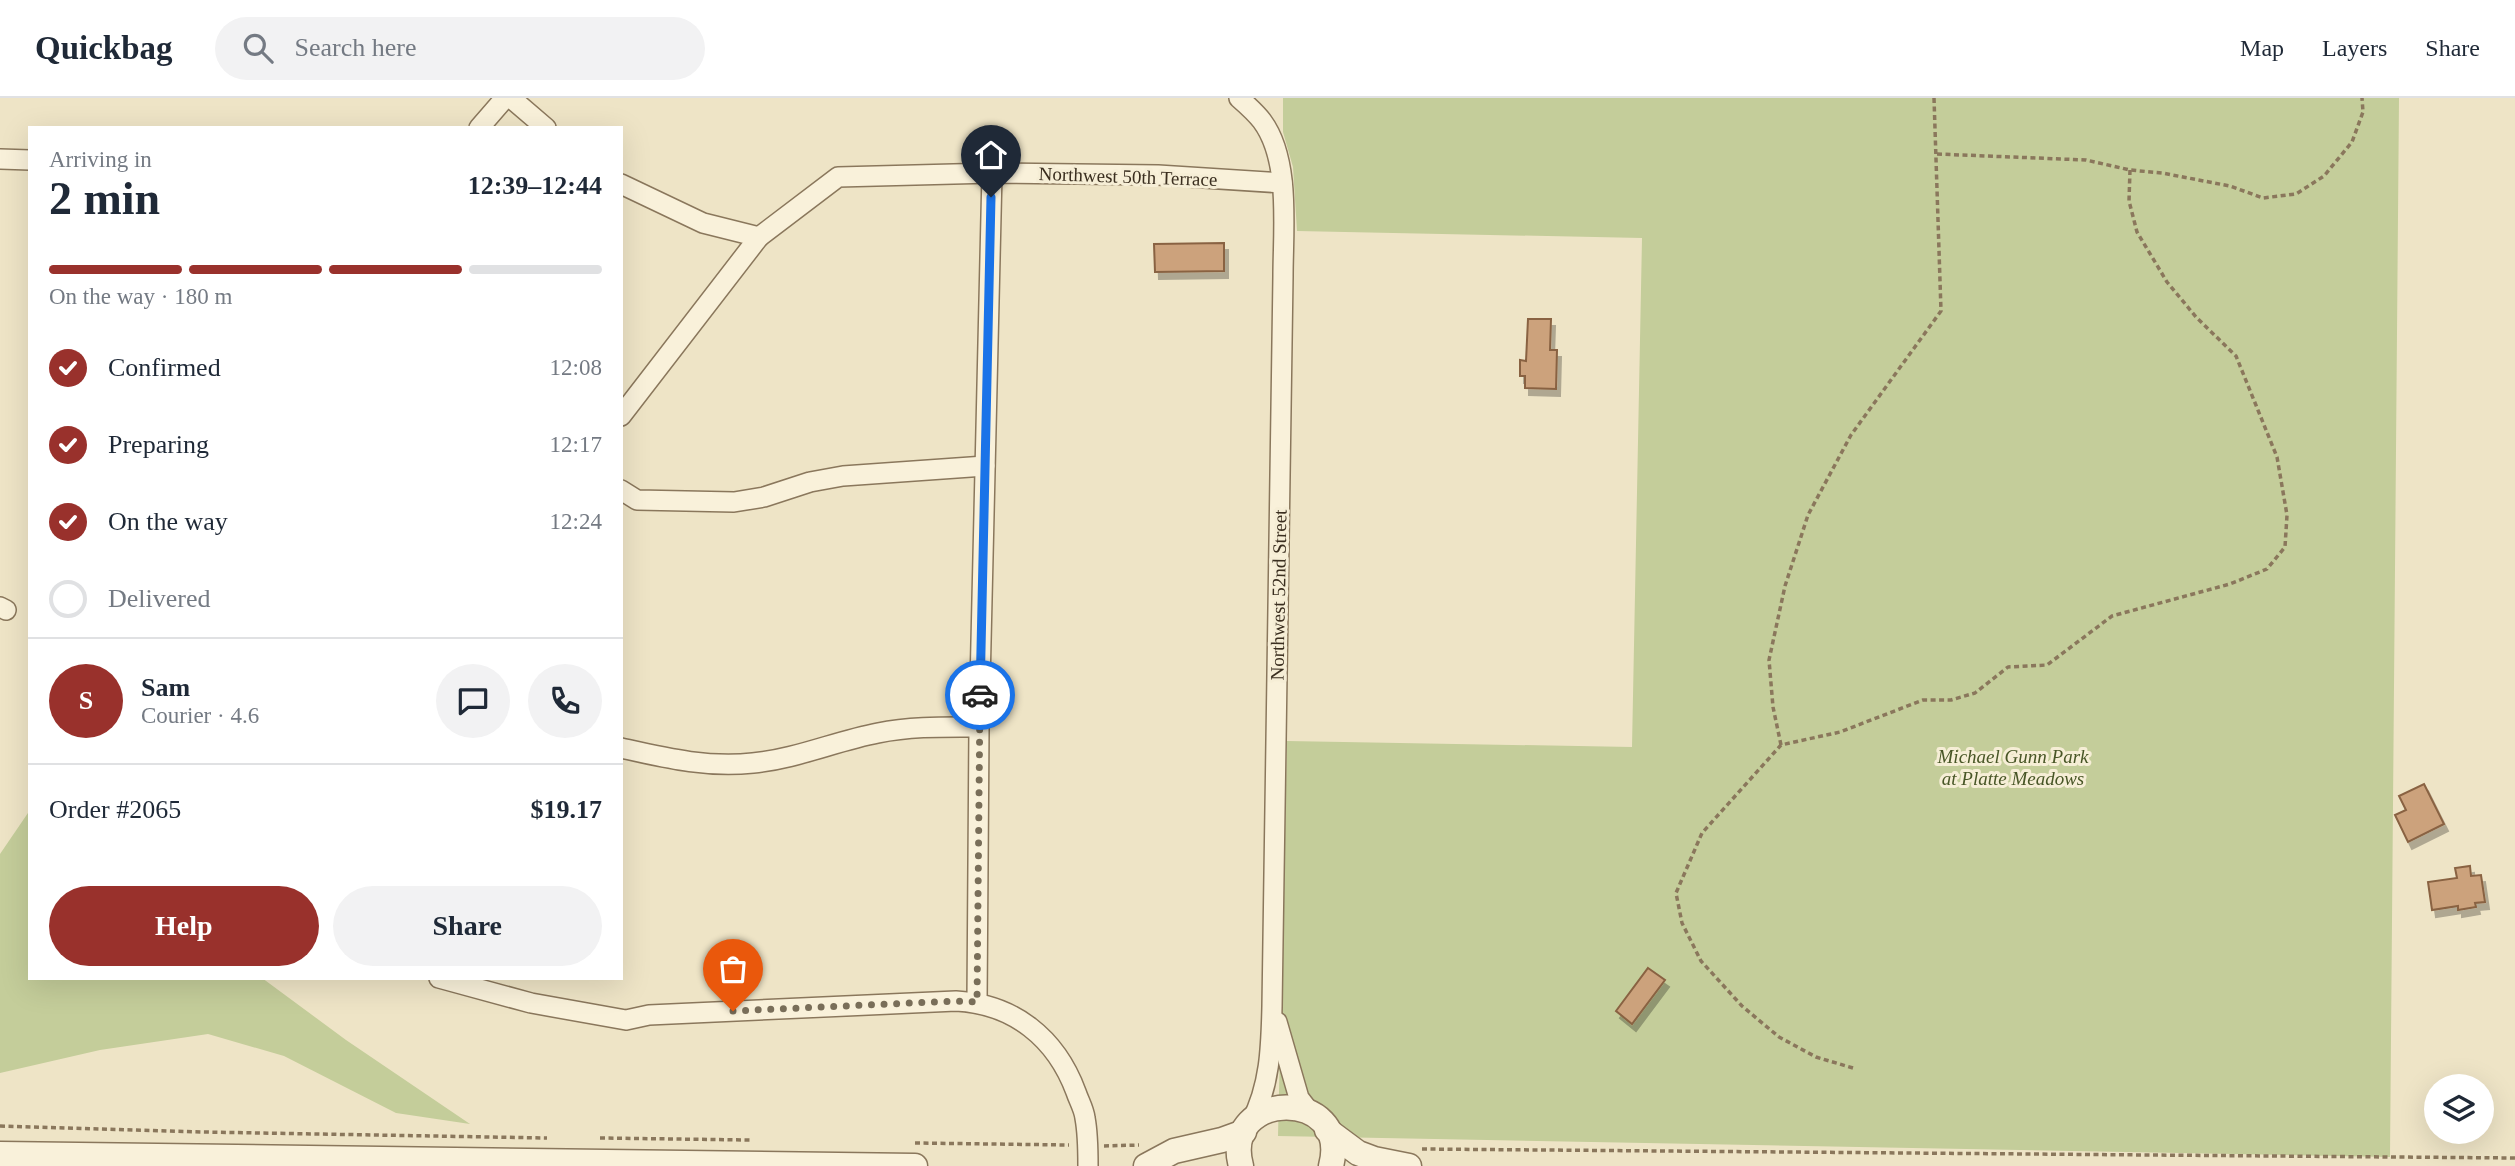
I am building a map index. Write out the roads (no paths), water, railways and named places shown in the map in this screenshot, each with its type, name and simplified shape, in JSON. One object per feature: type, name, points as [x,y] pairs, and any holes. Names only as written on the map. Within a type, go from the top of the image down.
[{"type":"street","points":[[481,126],[505,98]]},
{"type":"street","points":[[511,98],[544,126]]},
{"type":"street","name":"Northwest 52nd Street","points":[[1239,98],[1262,121],[1275,145],[1282,183],[1283,276],[1272,1007],[1267,1079],[1260,1104],[1247,1127]]},
{"type":"street","points":[[0,159],[28,160]]},
{"type":"street","points":[[977,1002],[979,727],[992,173]]},
{"type":"street","name":"Northwest 50th Terrace","points":[[623,413],[760,237],[838,177],[992,173],[1158,175],[1282,183]]},
{"type":"street","points":[[623,185],[703,223],[760,237]]},
{"type":"street","points":[[623,491],[638,500],[734,502],[764,497],[810,482],[843,477],[985,466]]},
{"type":"street","points":[[623,748],[697,764],[726,765],[772,760],[876,733],[918,726],[979,727]]},
{"type":"street","points":[[446,980],[531,1003],[626,1020],[649,1015],[977,1002],[1009,1013],[1057,1052],[1085,1115],[1088,1166]]},
{"type":"street","name":"Northwest 52nd Street","points":[[1272,1007],[1299,1098],[1309,1111]]},
{"type":"street","points":[[1146,1166],[1174,1151],[1222,1140],[1247,1127],[1260,1113],[1284,1106],[1309,1111],[1327,1130],[1358,1153],[1409,1166]]},
{"type":"street","points":[[1241,1166],[1240,1145],[1247,1127]]},
{"type":"street","points":[[1327,1130],[1332,1143],[1331,1166]]},
{"type":"street","points":[[0,1154],[28,1160],[915,1166]]},
{"type":"park label","name":"Michael Gunn Park at Platte Meadows","points":[[2013,767]]}]
